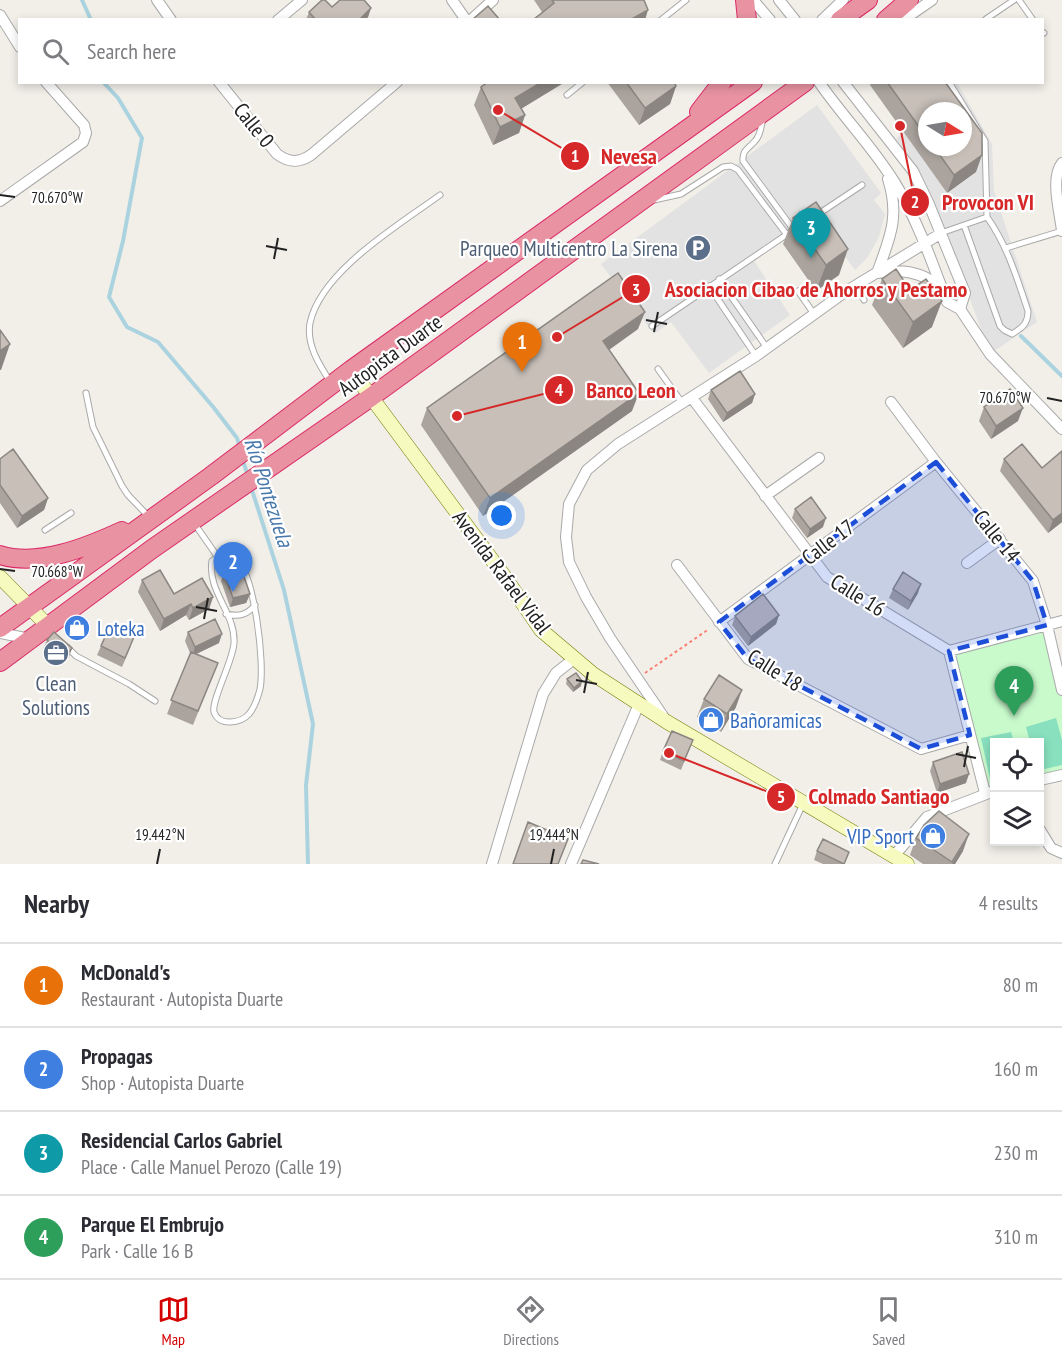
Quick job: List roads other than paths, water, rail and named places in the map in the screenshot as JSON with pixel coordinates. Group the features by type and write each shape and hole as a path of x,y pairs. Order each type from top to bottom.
{"highway":[{"path":"745,0 747,18"},
{"path":"843,18 868,0"},
{"path":"688,127 720,84"},
{"name":"Autopista Duarte","path":"0,628 211,476 351,370 750,84"},
{"name":"Autopista Duarte","path":"0,662 30,639 51,630 192,521 370,397 802,84"},
{"path":"0,555 15,558 62,554 151,519"}],"main road":[{"name":"Avenida Rafael Vidal","path":"351,370 541,630 593,674 667,722 907,864"},
{"path":"0,576 51,630"}],"street":[{"path":"157,0 170,18"},
{"path":"280,18 302,0"},
{"path":"452,0 465,18"},
{"path":"473,18 493,0"},
{"path":"753,0 768,18"},
{"path":"779,0 793,18"},
{"path":"824,18 843,0"},
{"path":"907,14 932,0"},
{"path":"0,15 18,44"},
{"path":"0,201 83,142 86,133 84,125 48,84"},
{"name":"Calle 0","path":"221,84 277,154 294,162 311,155 395,84"},
{"path":"821,84 883,165 911,212 947,302 960,309 990,354 1062,429"},
{"path":"845,84 913,171 965,293 960,309"},
{"path":"1062,164 1056,174 1062,231"},
{"path":"877,273 890,236 894,199 883,165"},
{"path":"667,722 610,638 569,562 566,537 569,504 587,470 618,444 756,356 856,285 940,234"},
{"path":"877,273 909,271 929,279 943,290"},
{"name":"Calle 16","path":"688,401 765,496 826,577 949,651"},
{"name":"Calle 14","path":"891,402 936,462 1033,581 1047,625 1062,690"},
{"path":"765,496 819,458"},
{"name":"Calle 17","path":"719,622 936,462"},
{"path":"967,563 1000,540"},
{"name":"Calle 18","path":"677,566 748,659 921,749 970,735"},
{"path":"894,856 927,817 990,792 970,735 949,651 1062,621"},
{"path":"0,633 30,639"},
{"path":"492,864 543,693 556,673 575,658"},
{"path":"571,864 639,704"},
{"path":"1044,779 1062,775"},
{"path":"1044,837 1051,848 1062,854"}],"lane":[{"path":"664,18 686,0"},
{"path":"987,18 1014,0"},
{"path":"1019,0 1032,18"},
{"path":"567,95 581,84"},
{"path":"950,84 985,141 987,217 1006,248 1028,311 1024,327 1012,334 1000,326 964,225"},
{"path":"764,112 758,136 746,148 742,156 743,161 794,230"},
{"path":"638,203 681,194 723,167 731,166 738,170 787,235"},
{"path":"808,220 862,185"},
{"path":"332,384 318,363 310,340 310,323 320,300 350,262 440,195"},
{"path":"940,234 987,217"},
{"path":"652,326 801,225"},
{"path":"1006,248 1062,231"},
{"path":"719,279 767,348"},
{"path":"856,285 864,300"},
{"path":"709,286 756,356"},
{"path":"798,291 814,314"},
{"path":"658,369 688,401"},
{"path":"86,393 93,427 122,486 151,519"},
{"path":"45,530 71,513"},
{"path":"192,521 217,556"},
{"path":"230,554 241,565 255,605 261,649 260,687 248,715 237,721 228,722 219,719 214,713 214,703 234,653 234,639 211,577 212,561 217,556 230,554"},
{"path":"226,614 234,616 246,614 255,605"},
{"path":"62,641 76,656 129,684 155,701"},
{"path":"775,864 803,803"}],"waterway":[{"name":"Río Pontezuela","path":"82,0 90,18"},
{"name":"Río Pontezuela","path":"105,84 118,98 142,138 123,241 109,297 127,327 158,342 214,408 237,438 240,448"},
{"path":"1021,336 1062,376"},
{"name":"Río Pontezuela","path":"242,458 248,476"},
{"name":"Río Pontezuela","path":"251,487 284,590 313,724 306,785 308,864"}],"place":[{"name":"Nevesa","path":"498,110"},
{"name":"Provocon VI","path":"900,126"},
{"name":"Parqueo Multicentro La Sirena","path":"698,248"},
{"name":"Residencial Carlos Gabriel","path":"811,258"},
{"name":"Asociacion Cibao de Ahorros y Pestamo","path":"557,337"},
{"name":"McDonald's","path":"522,372"},
{"name":"Banco Leon","path":"457,416"},
{"name":"Propagas","path":"233,592"},
{"name":"Loteka","path":"77,628"},
{"name":"Clean Solutions","path":"56,653"},
{"name":"Parque El Embrujo","path":"1014,716"},
{"name":"Bañoramicas","path":"711,720"},
{"name":"Colmado Santiago","path":"669,753"},
{"name":"VIP Sport","path":"933,836"}]}
